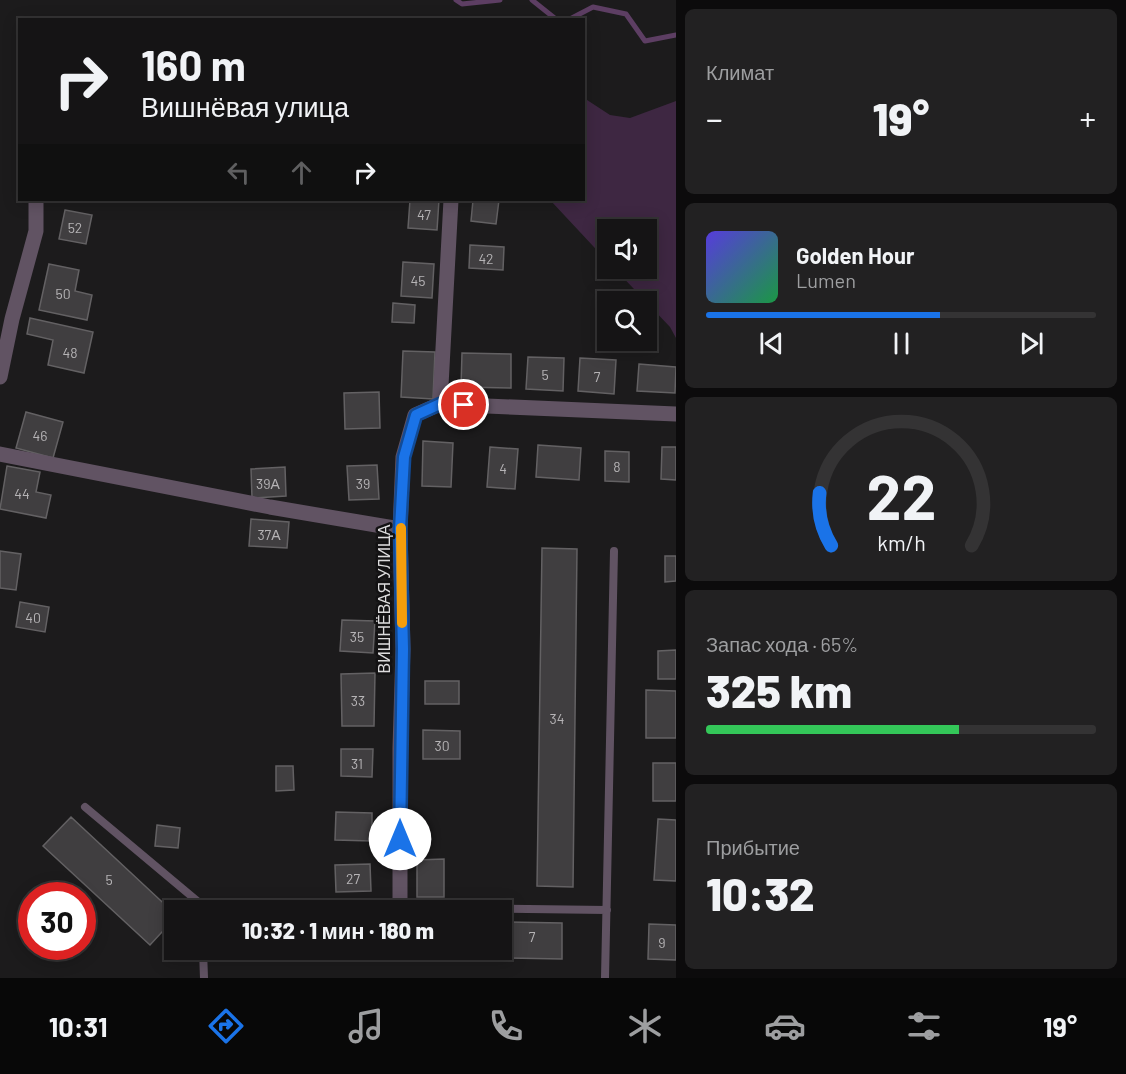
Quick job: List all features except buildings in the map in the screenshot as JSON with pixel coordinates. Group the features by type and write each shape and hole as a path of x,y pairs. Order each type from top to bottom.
{"street":[{"path":"0,377 12,319 36,231 36,201"},
{"path":"451,201 440,404 676,414"},
{"name":"ВИШНЁВАЯ УЛИЦА","path":"400,900 400,748 403,649 400,529 404,457 416,415 440,404"},
{"path":"0,454 270,507 400,529"}],"lane":[{"path":"605,978 615,551"},
{"path":"85,807 193,900"},
{"path":"512,909 607,910"},
{"path":"203,960 204,978"}],"shaded area":[{"path":"585,99 610,115 630,118 676,101 676,338 670,327 657,313 657,291 636,291 624,279 657,279 657,219 597,219 597,250 551,201 585,201"}],"waterway":[{"path":"456,0 462,4 500,0"},
{"path":"532,0 554,18"},
{"path":"572,18 593,7 626,14 645,41 676,35"}],"slow traffic":[{"path":"401,528 402,623"}],"route":[{"path":"400,839 403,649 400,529 404,457 416,415 440,404 464,405"}]}
